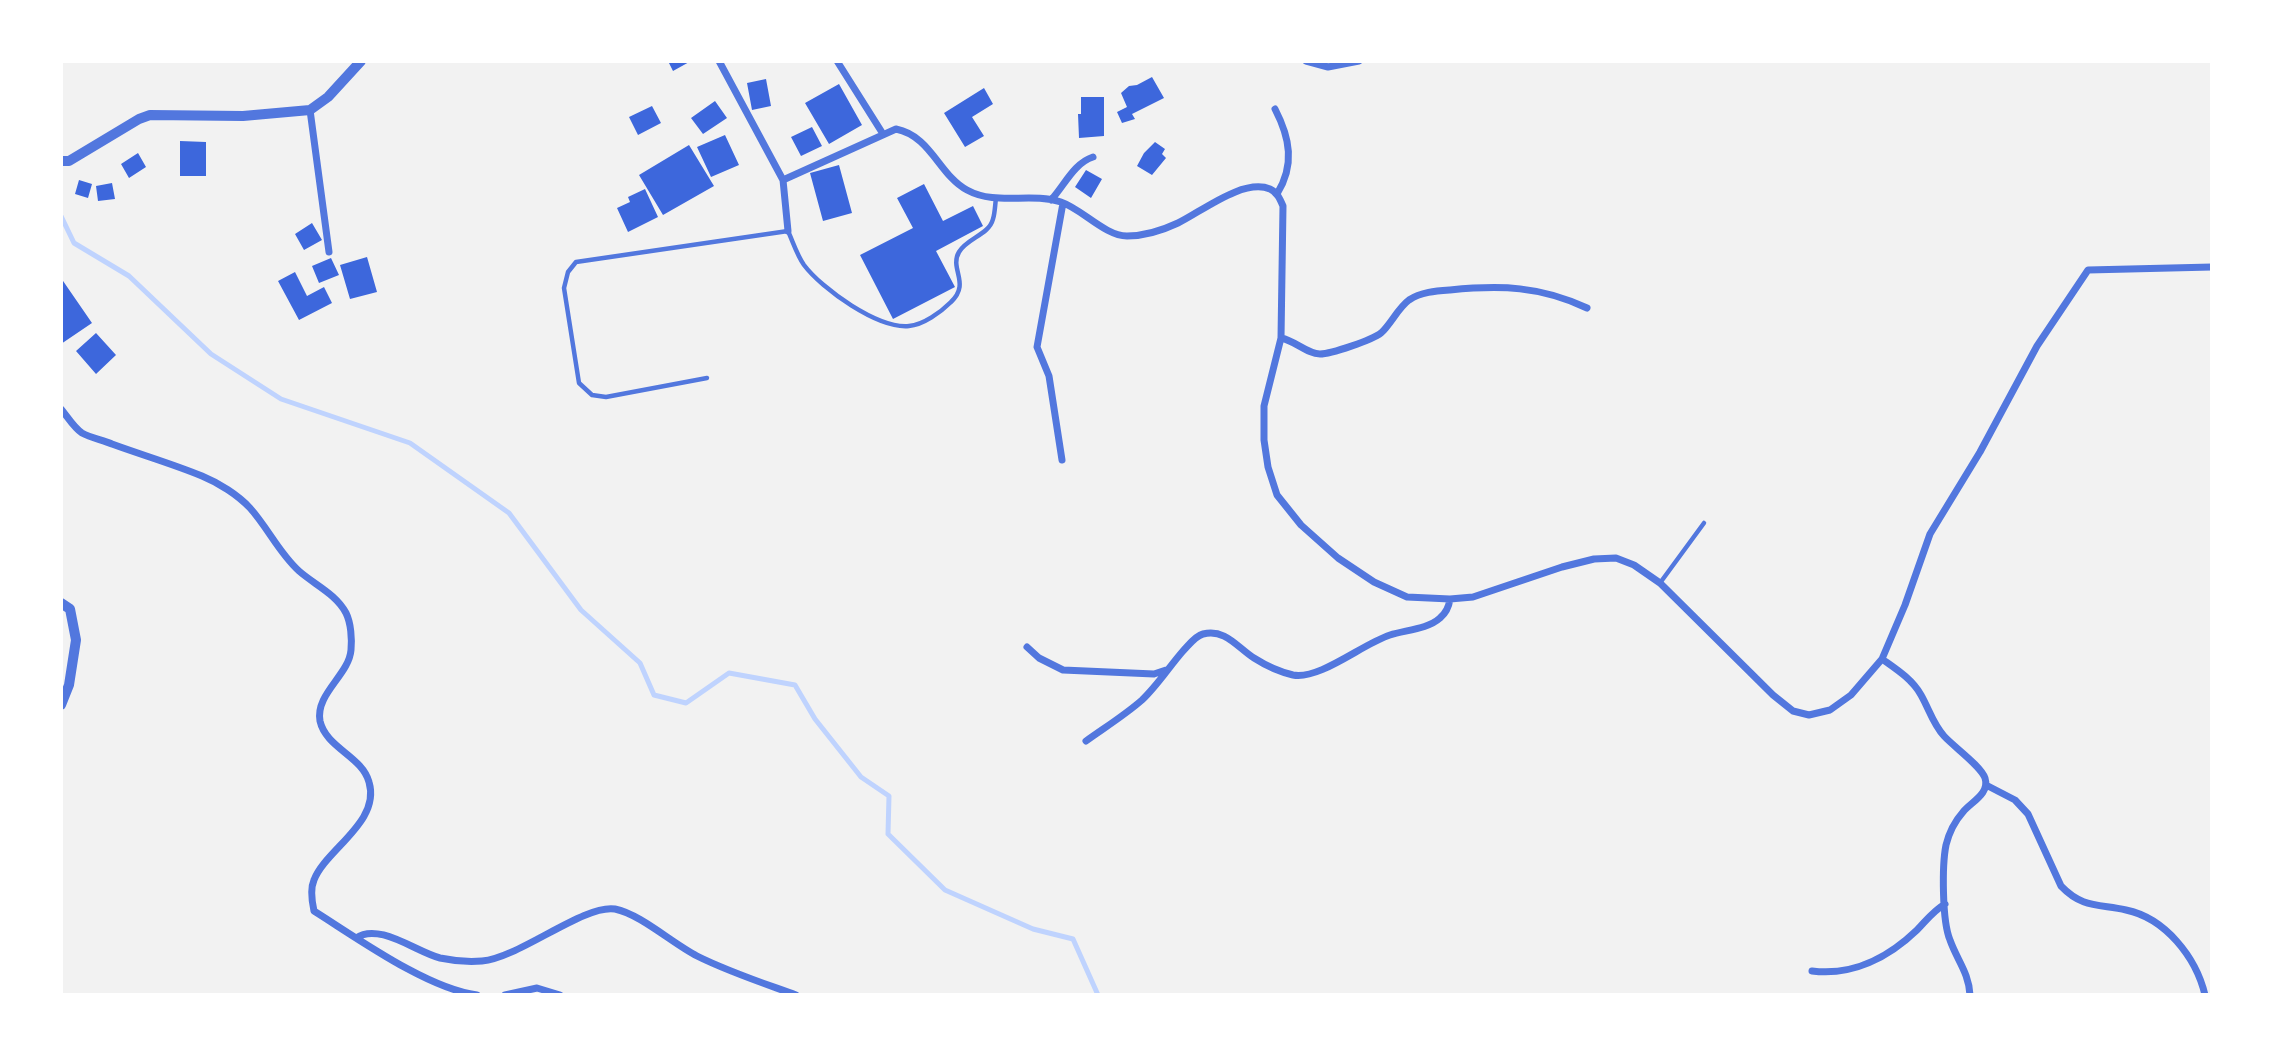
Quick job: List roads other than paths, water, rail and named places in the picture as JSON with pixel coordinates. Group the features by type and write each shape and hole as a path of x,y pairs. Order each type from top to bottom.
{"street":[{"path":"61,161 69,162 150,115 243,116 310,110 328,97 361,61"},
{"path":"719,61 783,180 788,231"},
{"path":"838,61 883,134"},
{"path":"1306,61 1328,67 1359,61"},
{"path":"1275,109 1288,139 1290,160 1285,181 1277,194"},
{"path":"310,110 329,253"},
{"path":"783,180 897,129 908,131 919,139 964,189 979,196 1007,199 1027,197 1063,203 1122,236 1142,236 1178,223 1211,203 1244,190 1258,187 1270,189 1277,194 1283,206 1281,338 1264,406 1264,439 1268,467 1277,495 1301,525 1338,558 1374,582 1407,597 1473,597 1562,567 1594,559 1616,558 1634,565 1660,583 1793,711 1809,715 1830,710 1851,695 1882,659 1905,605 1930,534 1980,452 2036,346 2088,270 2212,267"},
{"path":"1051,200 1078,166 1093,158"},
{"path":"1062,460 1049,376 1037,347 1063,203"},
{"path":"1281,338 1292,340 1310,352 1325,354 1379,335 1408,301 1426,292 1496,286 1531,289 1560,296 1587,308"},
{"path":"61,409 81,433 223,486 250,508 299,571 324,588 346,613 351,632 352,653 324,702 320,712 320,724 328,736 362,768 369,782 371,801 344,844 325,863 313,881 314,911 424,977 460,993 477,995"},
{"path":"1086,741 1140,701 1198,636 1213,633 1227,638 1253,658 1295,675 1316,673 1363,646 1440,618 1450,599"},
{"path":"61,603 69,609 76,640 69,685 61,705"},
{"path":"1027,647 1039,658 1063,670 1154,674 1167,669"},
{"path":"1882,659 1906,677 1920,694 1930,718 1944,736 1981,771 1986,785 1982,795 1957,820 1945,847 1945,923 1950,942 1962,962 1969,982 1970,995"},
{"path":"1986,785 2015,800 2028,814 2051,867 2067,893 2085,904 2136,913 2157,923 2189,958 2205,995"},
{"path":"1812,971 1846,971 1872,962 1916,931 1930,915 1945,904"},
{"path":"356,938 363,933 379,933 440,958 486,961 534,942 589,914 611,908 639,918 674,943 719,967 796,995"},
{"path":"505,995 537,988 560,995"}],"lane":[{"path":"707,378 606,397 592,395 579,383 564,288 568,271 576,262 788,231 803,264 819,281 848,303 878,319 911,326 951,303 960,292 957,258 971,239 990,227 996,198"},
{"path":"1660,583 1704,523"}],"waterway":[{"path":"61,216 74,243 129,276 211,354 281,399 410,443 509,513 581,610 640,663 654,695 686,703 729,673 795,685 815,719 861,777 889,796 888,834 945,890 1033,929 1073,939 1098,995"}]}
